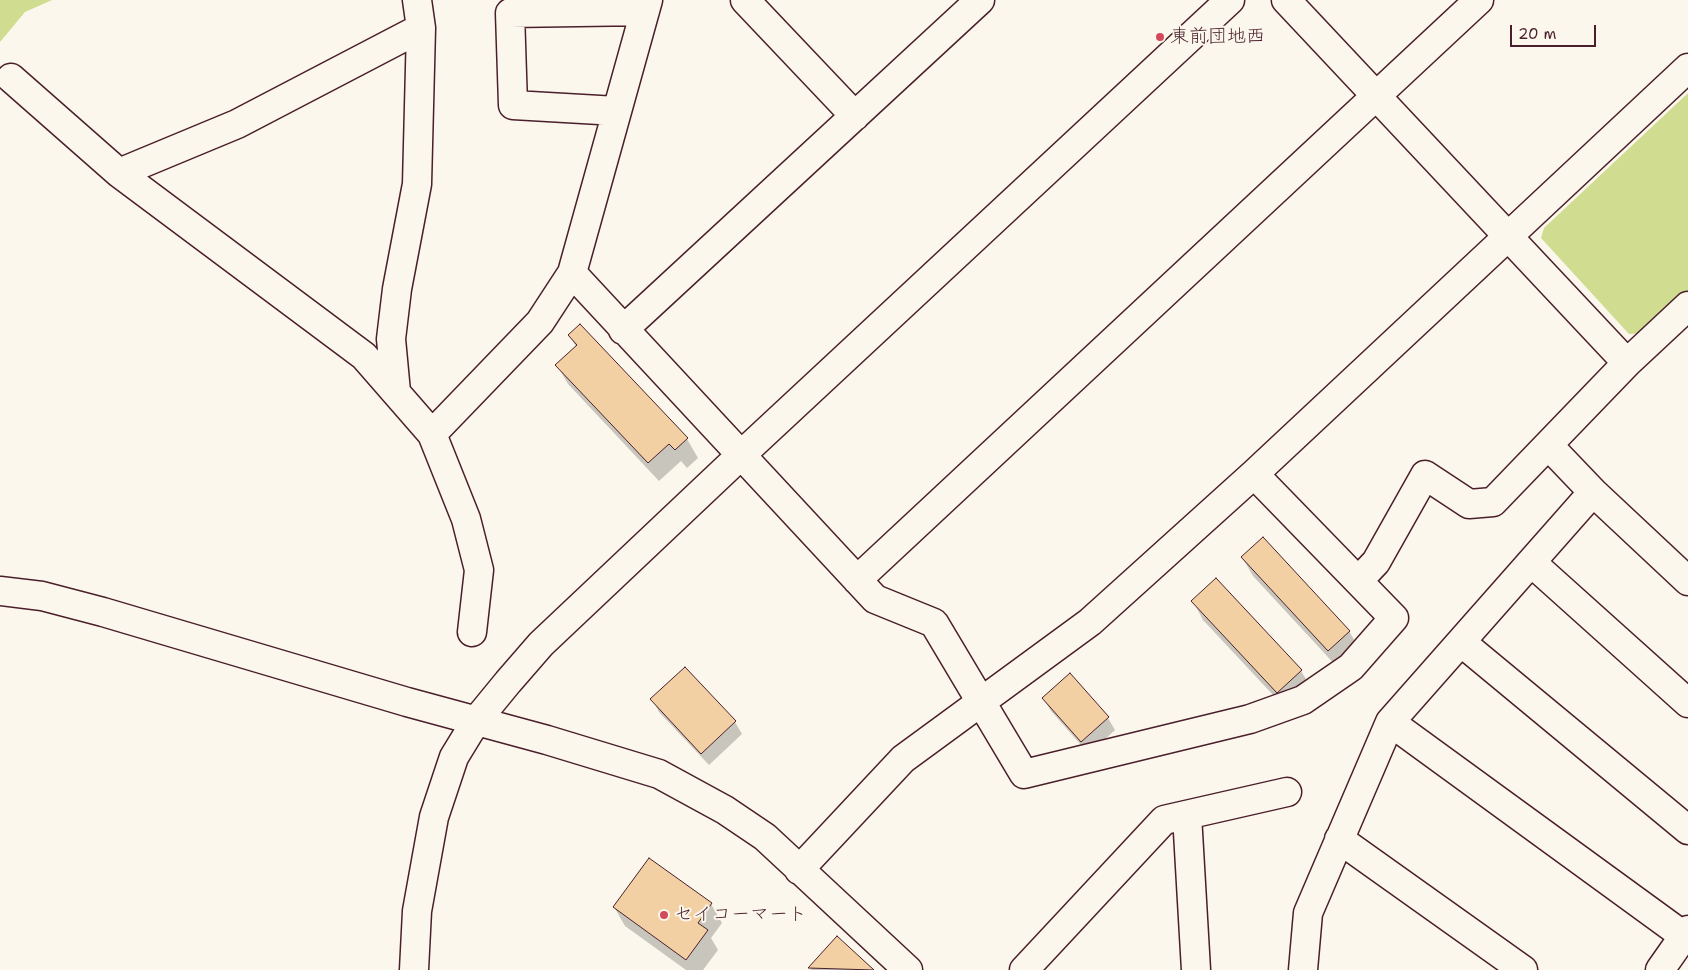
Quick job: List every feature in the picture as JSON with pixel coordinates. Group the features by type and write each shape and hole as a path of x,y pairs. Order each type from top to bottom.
{"street":[{"path":"396,392 391,339 397,289 417,184 421,28 417,0"},
{"path":"745,0 855,116"},
{"path":"623,330 980,0"},
{"path":"414,970 417,912 434,817 454,757 476,721 541,644 1230,0"},
{"path":"1286,0 1627,364"},
{"path":"857,580 1479,0"},
{"path":"432,434 540,322 572,272 647,6 510,13 513,104 617,111"},
{"path":"119,173 236,124 421,28"},
{"path":"799,870 903,759 1090,622 1254,474 1688,68"},
{"path":"11,78 119,173 364,356 432,434 466,519 479,570 472,632"},
{"path":"572,272 623,330 875,599 934,623 1024,774 1250,719 1302,700 1351,667 1394,618 1254,474"},
{"path":"1359,580 1376,562 1425,475 1469,504 1493,502 1627,364 1688,306"},
{"path":"1549,446 1593,492 1688,581"},
{"path":"1307,967 1308,913 1390,722 1593,492"},
{"path":"1532,563 1688,703"},
{"path":"0,591 42,596 103,612 659,774 725,810 765,837 908,970"},
{"path":"1461,642 1688,830"},
{"path":"1390,722 1686,935 1660,970"},
{"path":"1024,970 1164,820 1287,792"},
{"path":"1187,815 1196,970"},
{"path":"1339,839 1523,970"}],"green space":[{"path":"0,0 52,0 25,12 0,42"},
{"path":"1688,93 1688,294 1647,333 1629,334 1541,238 1544,228"}],"building":[{"path":"580,324 688,438 675,450 669,444 648,463 555,365 577,345 568,335"},
{"path":"1263,537 1350,631 1328,651 1241,557"},
{"path":"1216,578 1302,670 1277,693 1191,601"},
{"path":"685,667 736,721 701,754 650,699"},
{"path":"1070,673 1109,717 1081,742 1042,698"},
{"name":"セイコーマート","path":"649,858 712,903 698,923 708,930 686,960 613,907"},
{"path":"837,936 874,970 808,968"}],"place":[{"name":"東前団地西","path":"1160,37"},
{"name":"セイコーマート","path":"664,915"}]}
